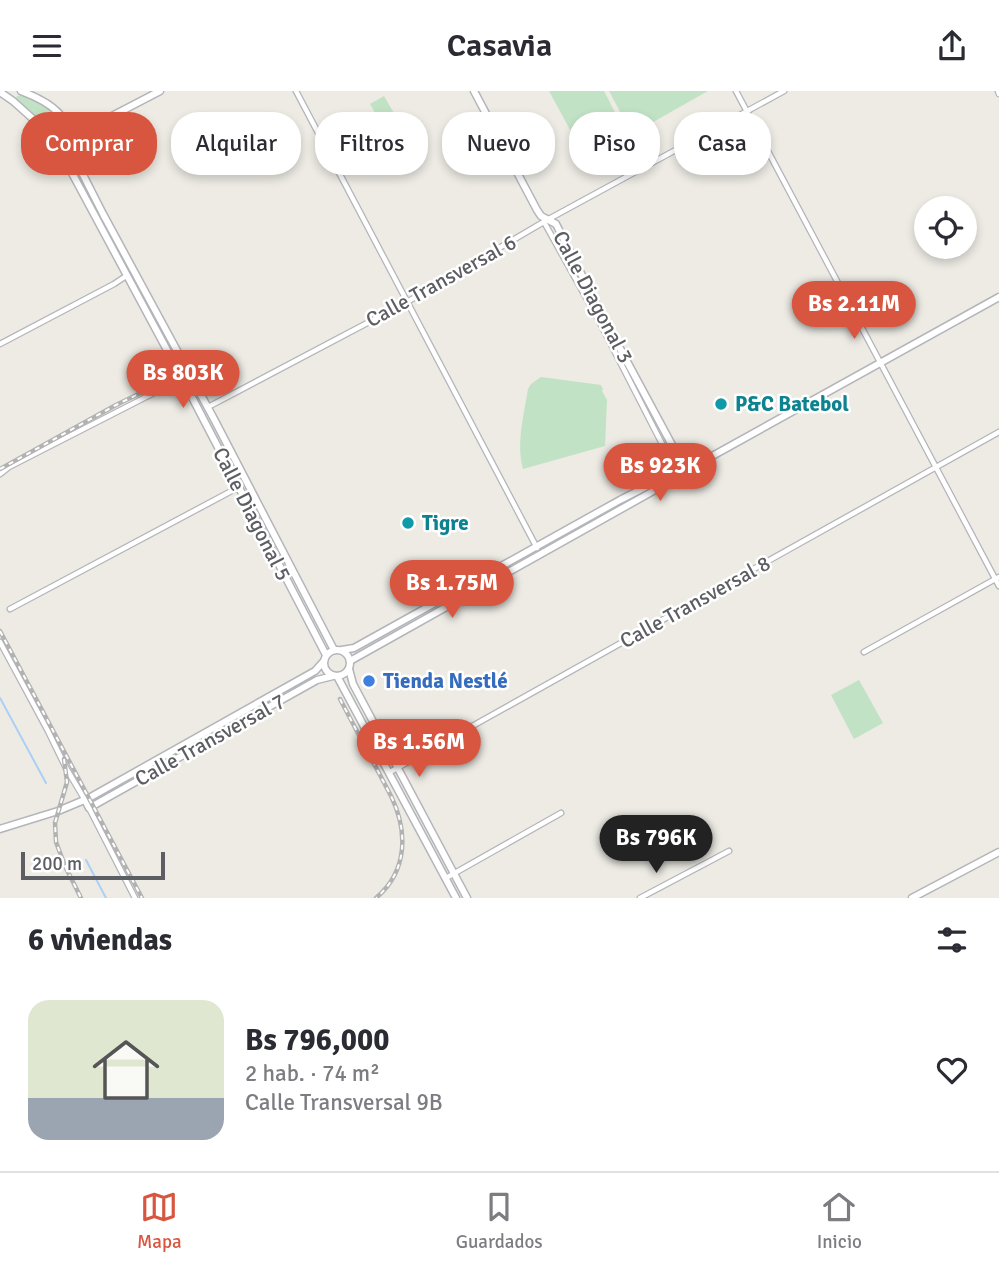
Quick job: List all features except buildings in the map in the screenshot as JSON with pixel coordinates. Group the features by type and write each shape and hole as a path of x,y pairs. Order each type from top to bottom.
{"street":[{"path":"13,101 12,96 22,91"},
{"name":"Calle Diagonal 5","path":"22,91 43,100 56,112"},
{"path":"42,91 43,100"},
{"path":"120,112 160,91"},
{"path":"296,91 541,555"},
{"name":"Calle Diagonal 3","path":"474,91 537,210 546,221 556,224 686,471"},
{"path":"736,91 999,586"},
{"name":"Calle Transversal 6","path":"207,408 407,302 546,221 783,91"},
{"name":"Calle Diagonal 5","path":"0,92 25,112"},
{"name":"Calle Diagonal 5","path":"71,175 126,276 190,375 338,650"},
{"name":"Calle Diagonal 5","path":"83,175 182,378 325,658"},
{"path":"94,218 103,214"},
{"path":"546,221 678,475"},
{"path":"0,344 114,285 126,276"},
{"path":"335,676 344,674 349,665 412,626 999,297"},
{"path":"0,474 190,375"},
{"name":"Calle Transversal 8","path":"390,772 999,432"},
{"path":"457,898 335,676 325,669 325,658 338,650 354,648 627,496 669,475 678,475"},
{"path":"10,609 239,487"},
{"path":"256,520 265,516"},
{"path":"864,652 997,578"},
{"path":"408,618 412,626"},
{"path":"0,642 135,898"},
{"path":"338,650 348,655 353,684 467,898"},
{"name":"Calle Transversal 7","path":"0,829 85,800 315,671 325,658"},
{"name":"Calle Transversal 7","path":"89,808 317,680 335,676"},
{"path":"265,699 270,707"},
{"path":"186,743 191,752"},
{"path":"122,779 127,787"},
{"path":"446,878 561,813"},
{"path":"640,898 729,852"},
{"path":"912,898 999,852"}],"green space":[{"path":"549,91 604,91 615,112 569,112 569,128"},
{"path":"609,91 708,91 660,118 660,112 620,112"},
{"path":"23,95 37,100 53,112 28,112 15,100 17,96"},
{"path":"384,96 393,112 375,112 370,104"},
{"path":"541,377 601,385 607,400 605,446 523,469 520,439 528,389"},
{"path":"859,680 883,723 854,739 831,695"}],"waterway":[{"path":"0,698 46,783"},
{"path":"86,860 106,898"}],"railway":[{"path":"0,469 169,379"},
{"path":"0,631 142,898"},
{"path":"340,699 391,796 400,823 402,850 399,863 387,887 376,898"},
{"path":"64,759 67,782 55,823 56,842 81,898"}],"place":[{"name":"P&C Batebol","path":"721,404"},
{"name":"Tigre","path":"408,523"},
{"name":"Tienda Nestlé","path":"369,681"}]}
